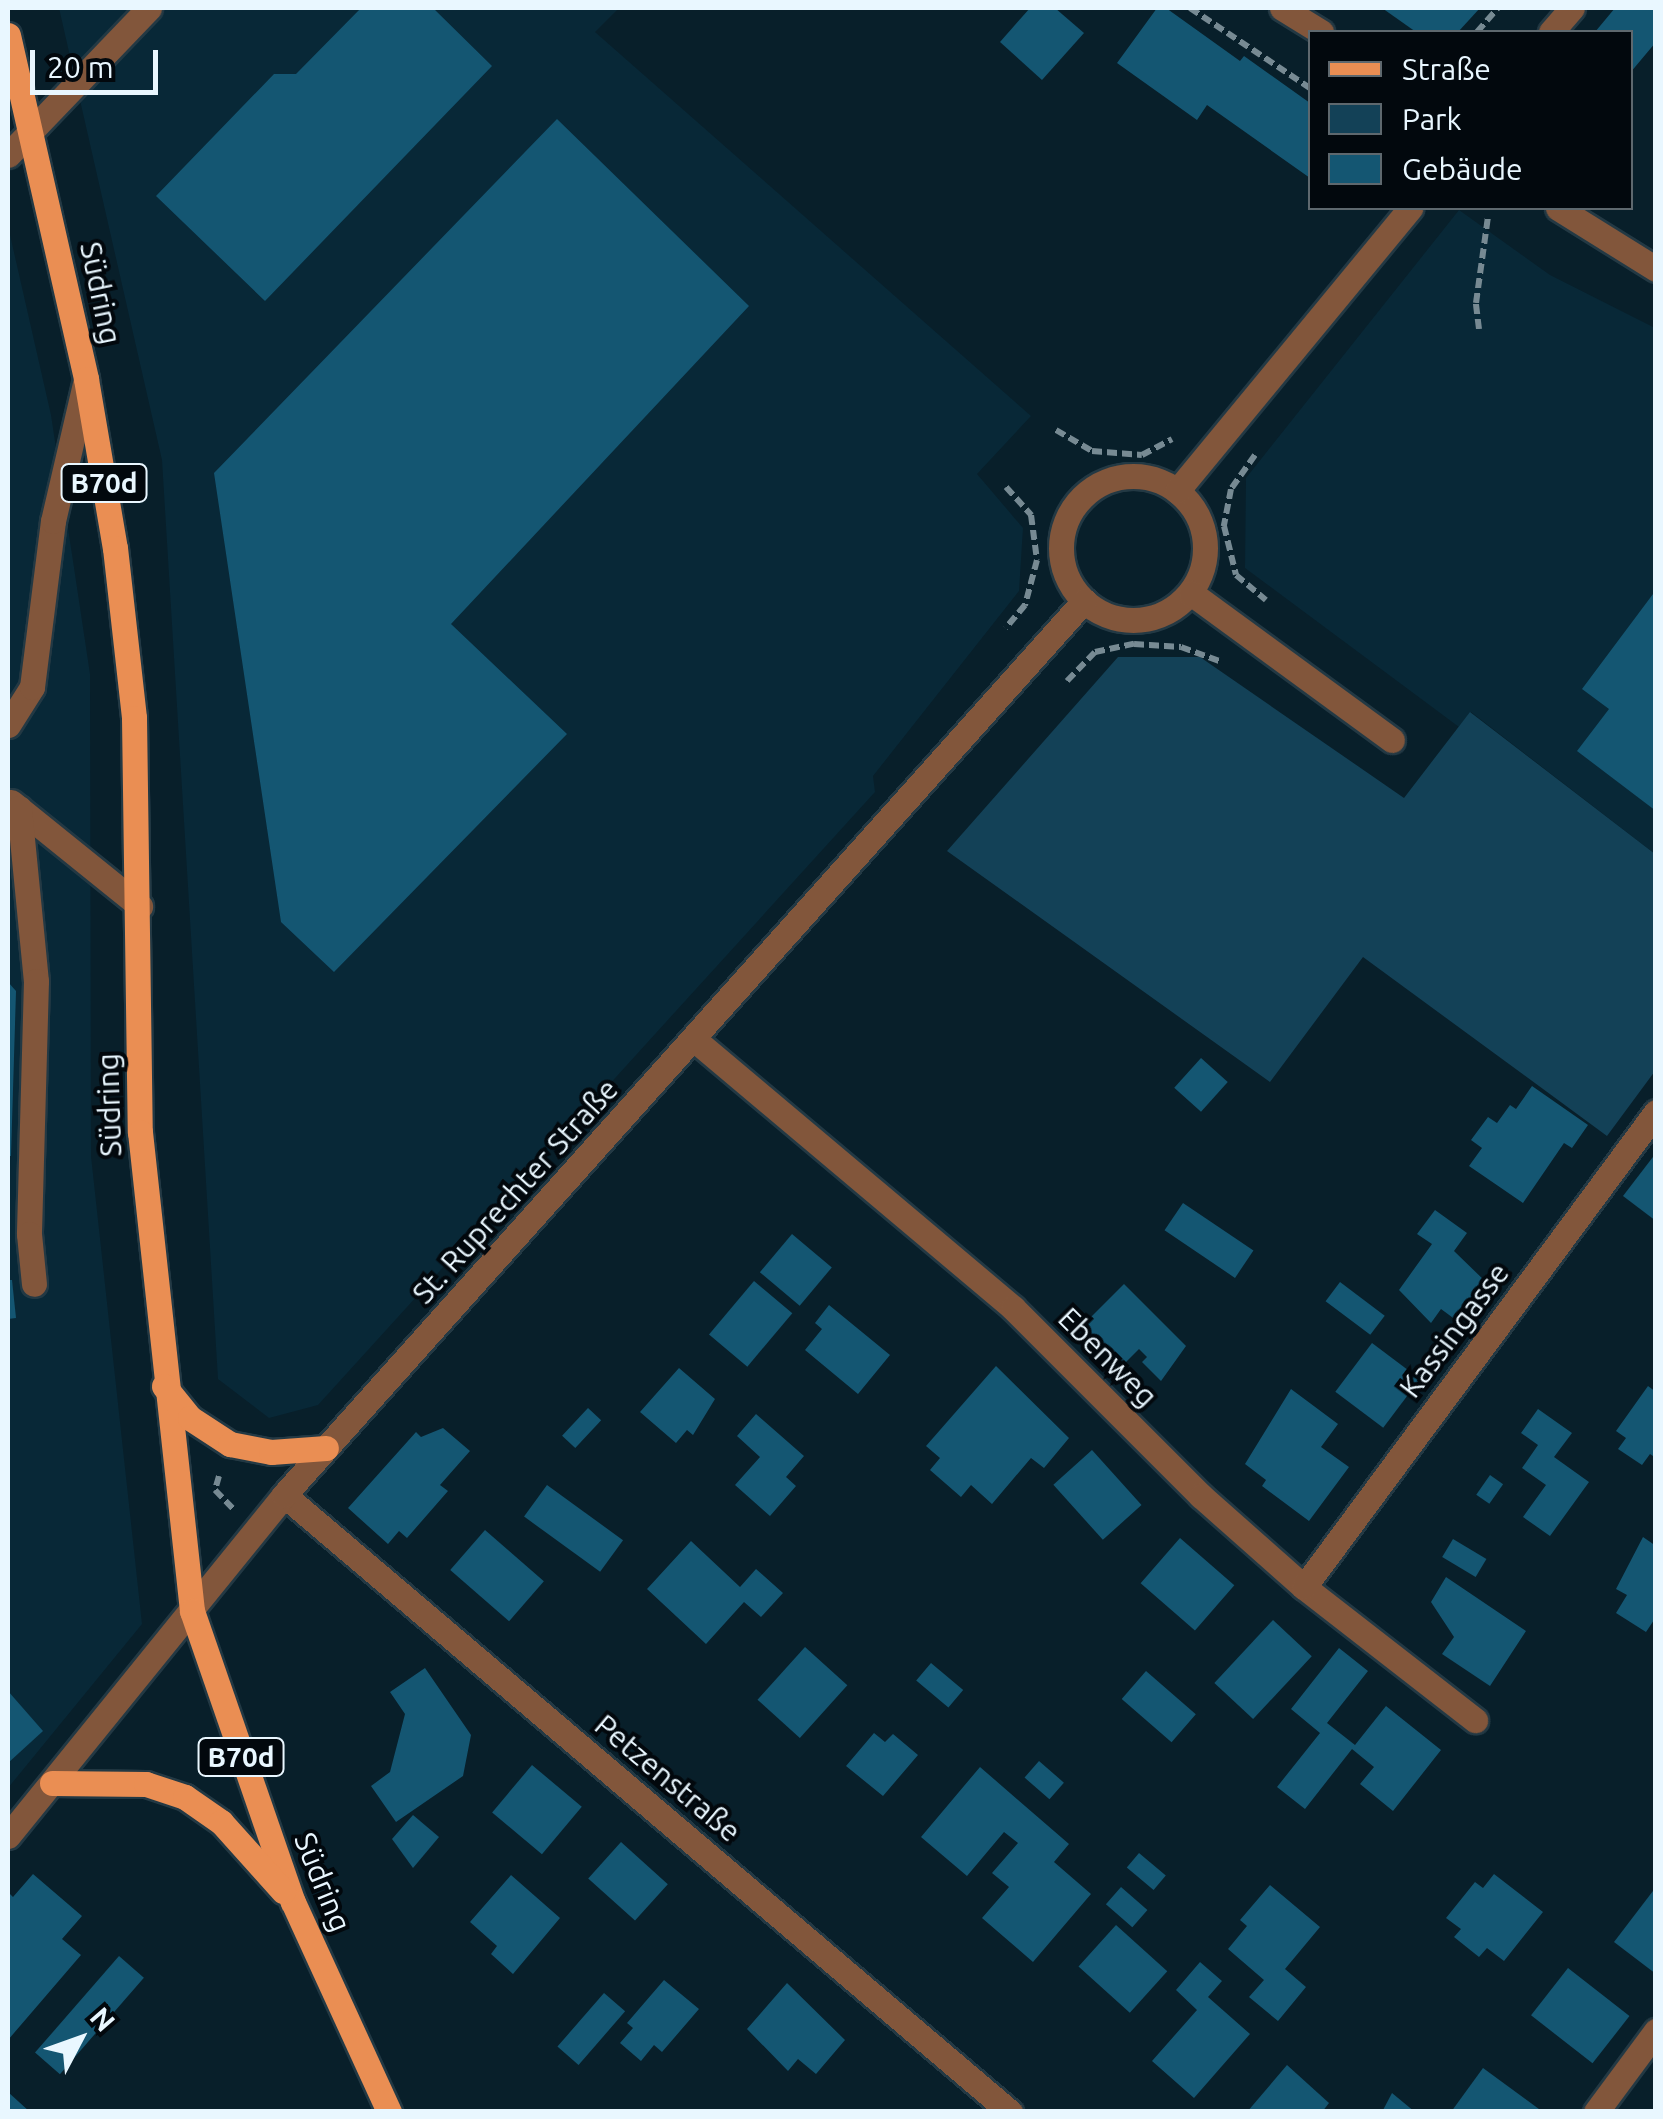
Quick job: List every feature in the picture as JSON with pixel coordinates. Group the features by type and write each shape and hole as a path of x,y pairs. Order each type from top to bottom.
{"main road":[{"name":"Südring","path":"8,35 86,380 134,718 140,906 140,1132 164,1386 192,1611 293,1902 389,2112"},
{"path":"164,1386 190,1418 230,1444 271,1452 326,1448"},
{"path":"52,1782 146,1784 184,1796 221,1822 293,1902"}],"street":[{"path":"8,156 150,8"},
{"path":"1282,8 1318,30"},
{"path":"1553,30 1572,8"},
{"path":"1177,491 1408,210"},
{"path":"1561,210 1656,269"},
{"path":"8,725 32,687 52,521 86,380"},
{"path":"1126,476 1153,478 1177,491 1196,514 1205,542 1191,593 1163,614 1136,620 1108,616 1084,602 1060,552 1077,501 1126,476"},
{"path":"1191,593 1392,740"},
{"name":"St. Ruprechter Straße","path":"8,1836 284,1494 1084,602"},
{"path":"13,804 140,906"},
{"path":"13,804 36,980 28,1234 34,1284"},
{"name":"Ebenweg","path":"694,1040 1014,1308 1201,1496 1304,1587 1474,1720"},
{"name":"Kassingasse","path":"1304,1587 1656,1112"},
{"name":"Petzenstraße","path":"284,1494 1010,2112"},
{"path":"1596,2112 1656,2031"}],"path":[{"path":"1190,8 1308,87"},
{"path":"1480,30 1498,8"},
{"path":"1479,328 1488,216"},
{"path":"1056,430 1092,452 1142,455 1178,432"},
{"path":"1263,444 1231,490 1224,526 1236,575 1266,600"},
{"path":"1006,487 1030,515 1036,560 1025,605 1006,628"},
{"path":"1067,681 1095,652 1134,644 1181,646 1222,662"}],"shaded area":[{"path":"59,8 619,8 595,32 1031,416 977,474 1023,528 1019,591 873,776 875,792 318,1405 269,1418 218,1379 162,460"},
{"path":"1459,210 1550,275 1655,328 1655,854 1471,712 1459,727 1245,568 1246,478"},
{"path":"8,226 51,415 90,674 91,1156 142,1624 8,1788"}],"green space":[{"path":"1118,657 1200,657 1404,798 1470,712 1655,854 1655,1071 1607,1136 1363,957 1270,1082 947,851"}],"building":[{"path":"361,8 433,8 492,66 265,301 156,196 274,74 296,74"},
{"path":"1030,8 1055,8 1084,33 1042,80 1000,42"},
{"path":"1157,8 1166,8 1240,61 1244,56 1308,102 1308,177 1207,105 1197,120 1117,63"},
{"path":"1382,8 1480,8 1460,30 1413,30"},
{"path":"1615,8 1656,8 1656,42 1633,69 1633,30 1597,30"},
{"path":"557,119 749,306 451,624 567,734 334,972 281,922 214,473"},
{"path":"1656,590 1656,811 1577,751 1609,709 1582,689"},
{"path":"8,982 16,991 11,1156 8,1156"},
{"path":"1201,1058 1228,1082 1201,1112 1174,1088"},
{"path":"1532,1086 1588,1125 1572,1148 1564,1143 1523,1203 1469,1166 1482,1148 1471,1140 1488,1117 1497,1123 1510,1105 1516,1109"},
{"path":"1656,1153 1656,1221 1623,1196"},
{"path":"1183,1203 1253,1251 1235,1278 1165,1230"},
{"path":"1435,1210 1467,1233 1454,1251 1488,1284 1460,1323 1441,1309 1431,1323 1399,1290 1432,1244 1417,1234"},
{"path":"792,1234 832,1267 800,1306 760,1272"},
{"path":"8,1280 12,1280 16,1318 8,1319"},
{"path":"754,1281 792,1313 747,1367 709,1335"},
{"path":"1340,1282 1385,1316 1370,1335 1326,1301"},
{"path":"1124,1284 1186,1346 1161,1381 1142,1362 1147,1357 1139,1349 1119,1369 1080,1328"},
{"path":"829,1305 890,1355 858,1394 805,1350 822,1329 815,1323"},
{"path":"1372,1343 1420,1379 1383,1428 1335,1392"},
{"path":"996,1366 1069,1438 1044,1468 1031,1458 992,1504 971,1485 961,1497 930,1470 940,1458 926,1446"},
{"path":"679,1368 715,1399 693,1435 687,1430 676,1443 640,1412"},
{"path":"1648,1386 1656,1392 1656,1458 1650,1454 1642,1465 1618,1449 1626,1438 1616,1431"},
{"path":"1291,1389 1338,1424 1321,1447 1349,1467 1309,1521 1262,1486 1266,1480 1245,1464"},
{"path":"588,1408 601,1420 575,1448 562,1436"},
{"path":"1538,1409 1572,1433 1554,1457 1589,1482 1550,1536 1523,1517 1546,1485 1522,1468 1538,1445 1521,1433"},
{"path":"756,1414 804,1456 786,1477 796,1486 770,1516 735,1485 760,1457 737,1436"},
{"path":"443,1428 470,1451 440,1485 448,1491 407,1538 399,1531 388,1544 348,1508 416,1432 421,1437"},
{"path":"1092,1450 1142,1505 1103,1540 1053,1485"},
{"path":"1490,1475 1503,1484 1489,1504 1476,1495"},
{"path":"547,1485 623,1540 600,1572 524,1517"},
{"path":"485,1530 544,1581 509,1621 450,1570"},
{"path":"1643,1537 1656,1546 1656,1617 1646,1632 1616,1613 1627,1595 1616,1589"},
{"path":"1180,1538 1234,1585 1195,1631 1141,1583"},
{"path":"1453,1539 1486,1559 1476,1577 1442,1557"},
{"path":"691,1541 740,1587 756,1569 783,1593 761,1617 744,1602 706,1644 647,1589"},
{"path":"1446,1577 1526,1631 1490,1686 1442,1654 1454,1637 1431,1602"},
{"path":"1273,1620 1312,1656 1253,1719 1214,1683"},
{"path":"805,1647 847,1685 800,1738 757,1700"},
{"path":"1339,1648 1368,1671 1327,1723 1355,1745 1386,1706 1441,1750 1393,1811 1360,1784 1374,1767 1352,1749 1305,1809 1277,1787 1320,1733 1291,1709"},
{"path":"931,1663 963,1690 948,1708 916,1681"},
{"path":"425,1668 471,1735 463,1776 396,1822 371,1786 390,1772 405,1714 390,1692"},
{"path":"1146,1671 1196,1714 1172,1742 1122,1699"},
{"path":"8,1691 43,1731 8,1763"},
{"path":"874,1733 885,1742 893,1734 918,1755 883,1796 846,1766"},
{"path":"1039,1761 1064,1783 1049,1799 1025,1778"},
{"path":"532,1765 582,1807 542,1854 492,1812"},
{"path":"980,1767 1069,1844 1054,1862 1091,1894 1033,1962 982,1918 1009,1887 992,1873 1018,1843 1004,1832 967,1876 921,1837"},
{"path":"413,1815 439,1837 413,1868 392,1839"},
{"path":"621,1842 668,1884 635,1921 588,1878"},
{"path":"1139,1853 1166,1875 1154,1890 1127,1868"},
{"path":"33,1874 82,1916 62,1939 81,1955 8,2040 8,1892 13,1897"},
{"path":"1494,1874 1543,1912 1504,1961 1487,1948 1479,1957 1454,1937 1461,1929 1446,1918 1475,1882 1483,1888"},
{"path":"511,1875 560,1918 513,1974 491,1954 497,1946 470,1922"},
{"path":"1270,1885 1320,1927 1285,1969 1306,1987 1278,2021 1249,1997 1264,1980 1228,1949 1247,1926 1240,1920"},
{"path":"1121,1887 1147,1910 1132,1927 1106,1904"},
{"path":"1656,1887 1656,1974 1614,1942"},
{"path":"1116,1925 1167,1971 1130,2013 1079,1967"},
{"path":"119,1956 144,1978 60,2074 35,2053"},
{"path":"1200,1962 1222,1981 1208,1997 1250,2034 1194,2098 1152,2061 1197,2010 1176,1990"},
{"path":"1568,1968 1629,2016 1593,2063 1531,2015"},
{"path":"664,1980 699,2009 662,2052 654,2045 641,2061 620,2043 633,2028 627,2023"},
{"path":"787,1983 845,2040 816,2074 798,2059 788,2071 747,2029"},
{"path":"604,1993 625,2011 579,2065 557,2047"},
{"path":"1287,2065 1329,2103 1322,2112 1247,2112"},
{"path":"1483,2068 1543,2112 1451,2112"},
{"path":"8,2092 30,2112 8,2112"},
{"path":"1392,2093 1415,2112 1382,2112"}]}
